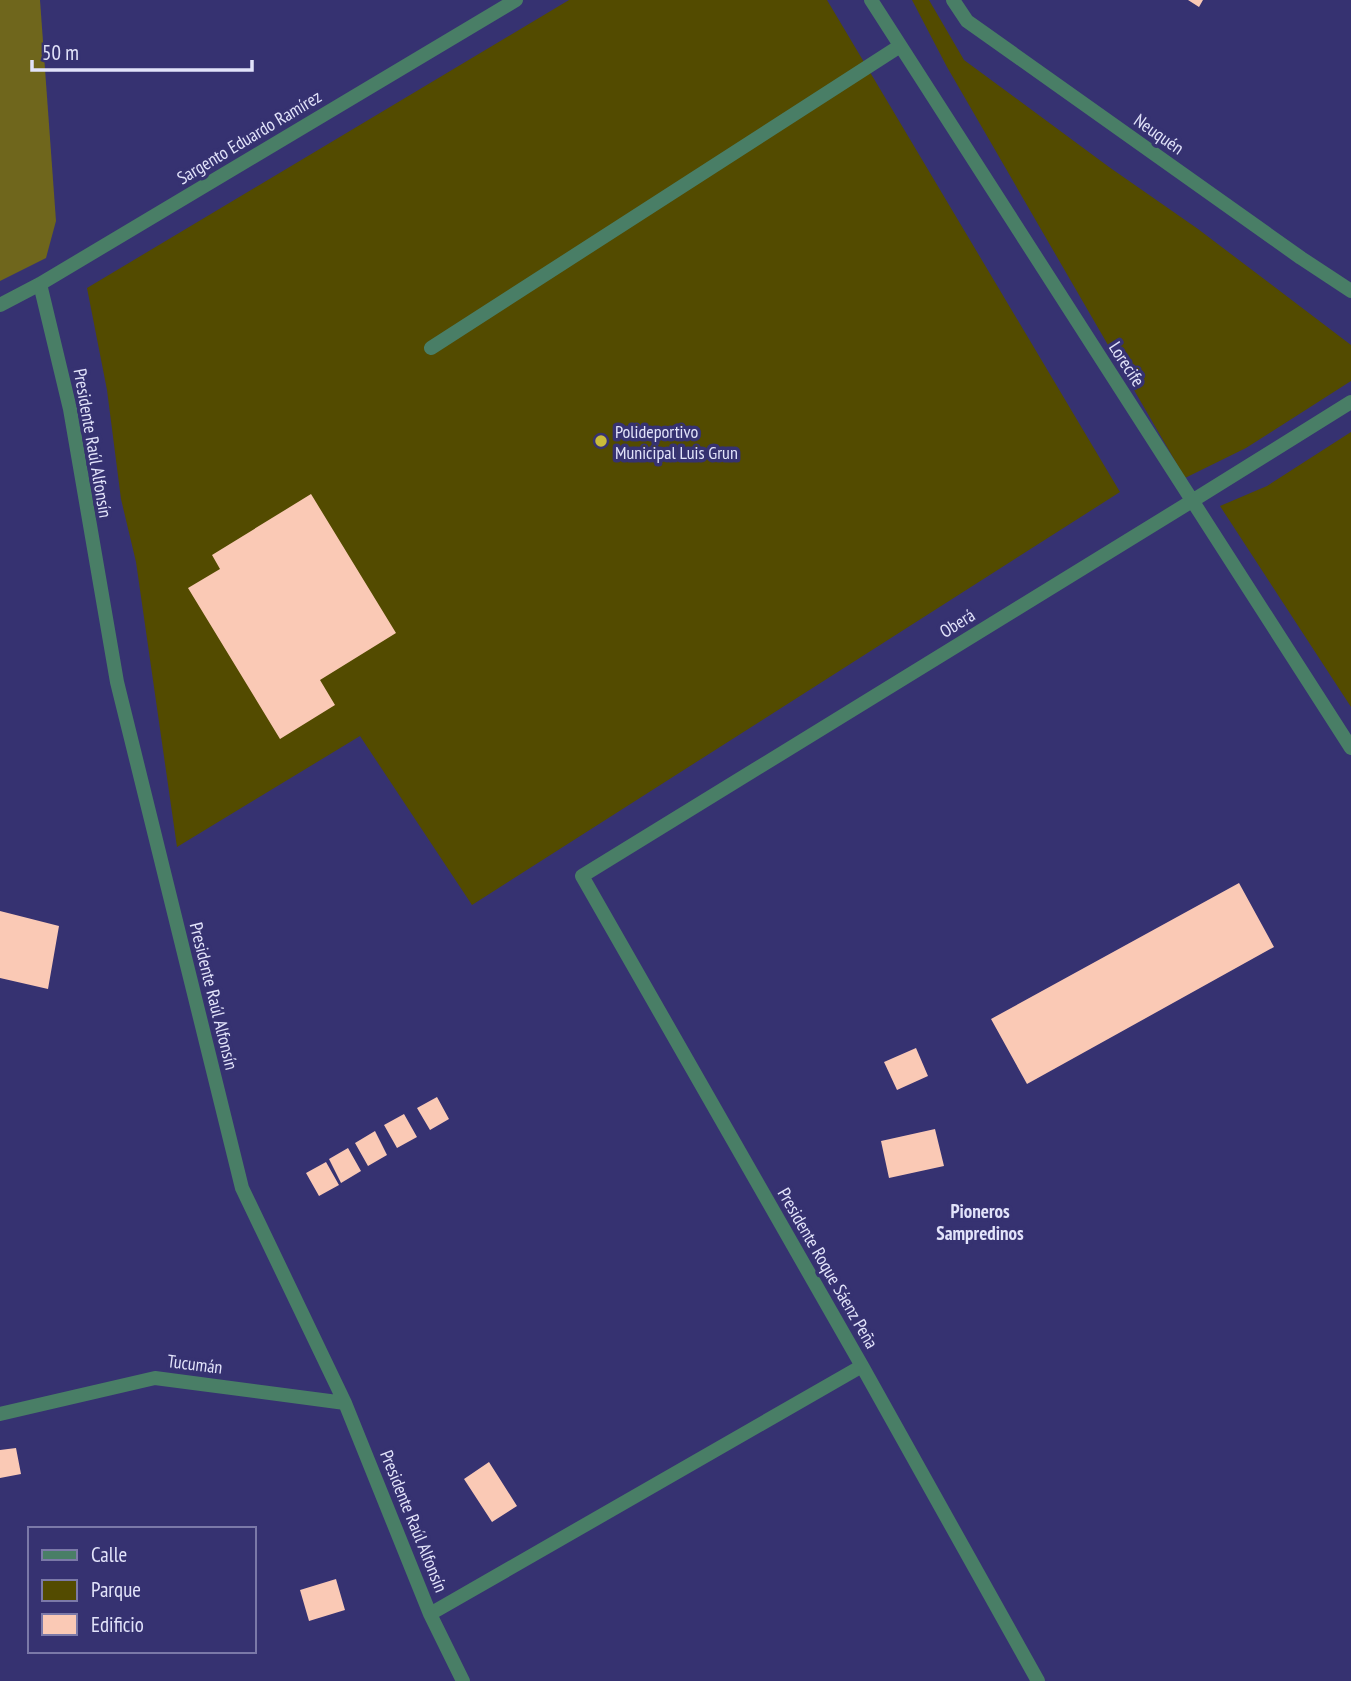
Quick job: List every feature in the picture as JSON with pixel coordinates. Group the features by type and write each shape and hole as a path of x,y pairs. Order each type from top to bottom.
{"street":[{"name":"Sargento Eduardo Ramírez","path":"0,305 40,284 516,0"},
{"name":"Lorecife","path":"872,0 1351,748"},
{"name":"Neuquén","path":"953,0 967,21 1351,291"},
{"path":"431,348 900,46"},
{"name":"Presidente Raúl Alfonsín","path":"40,284 70,409 117,682 242,1188 345,1403 430,1614 464,1681"},
{"name":"Oberá","path":"582,876 1351,402"},
{"name":"Presidente Roque Sáenz Peña","path":"582,876 862,1366 1038,1681"},
{"path":"430,1614 862,1366"},
{"name":"Tucumán","path":"0,1414 155,1378 345,1403"}],"green space":[{"name":"Polideportivo Municipal Luis Grun","path":"569,0 827,0 1120,492 472,905 360,736 177,847 136,562 121,499 107,390 87,288"},
{"path":"912,0 929,0 964,60 1198,229 1351,345 1351,381 1246,448 1185,478 947,67"},
{"path":"1351,432 1351,707 1220,506 1267,486"}],"shaded area":[{"path":"0,0 40,0 56,221 46,258 0,281"}],"building":[{"path":"1188,0 1203,0 1199,7"},
{"path":"311,494 396,633 320,680 335,705 280,739 188,588 220,569 212,555"},
{"path":"1239,883 1274,947 1027,1084 991,1019"},
{"path":"0,911 59,926 48,989 0,978"},
{"path":"916,1048 928,1076 897,1090 884,1062"},
{"path":"437,1097 449,1119 430,1130 417,1108"},
{"path":"404,1114 417,1137 397,1148 384,1125"},
{"path":"935,1129 944,1166 889,1178 881,1141"},
{"path":"375,1131 387,1155 368,1166 355,1143"},
{"path":"348,1148 361,1171 341,1183 329,1159"},
{"path":"326,1162 339,1185 319,1196 306,1173"},
{"path":"16,1448 21,1474 0,1478 0,1450"},
{"path":"489,1462 517,1506 492,1522 464,1479"},
{"path":"336,1579 345,1610 309,1621 300,1590"}],"place":[{"name":"Polideportivo Municipal Luis Grun","path":"601,441"}],"district":[{"name":"Pioneros Sampredinos","path":"980,1222"}]}
